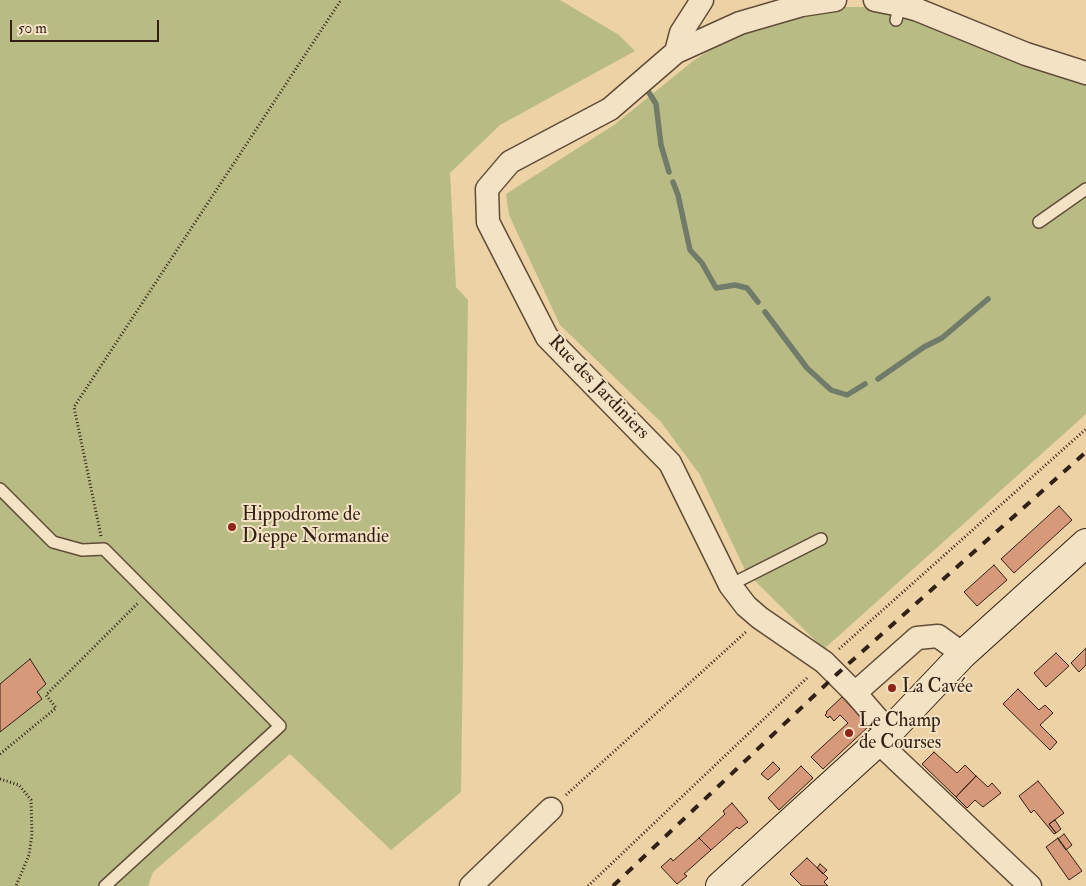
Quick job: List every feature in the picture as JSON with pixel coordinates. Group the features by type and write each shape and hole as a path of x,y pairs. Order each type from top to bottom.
{"main road":[{"path":"720,886 884,737 963,654 1086,543"}],"street":[{"path":"676,52 681,33 702,0"},
{"name":"Rue des Jardiniers","path":"834,0 802,5 740,23 676,52 610,109 510,162 487,188 488,222 547,337 670,463 730,585 746,606 760,618 824,662 855,693 884,737 1030,886"},
{"path":"875,0 898,12 918,10 1026,54 1086,73"},
{"path":"855,693 917,638 938,636 963,654"},
{"path":"471,886 551,809"}],"lane":[{"path":"1039,222 1086,189"},
{"path":"0,489 53,542 82,550 104,549 280,726 105,886"},
{"path":"730,585 821,539"}],"path":[{"path":"104,549 74,407 341,0"},
{"path":"0,754 56,708 46,695 148,593"},
{"path":"551,809 760,618"},
{"path":"0,779 19,785 31,800 32,834 29,855 16,886"}],"green space":[{"name":"Hippodrome de Dieppe Normandie","path":"0,0 560,0 619,35 635,51 500,125 450,173 456,287 468,300 461,792 391,850 290,754 153,872 148,886 0,886"},
{"path":"833,7 897,7 1086,81 1086,414 824,649 746,572 700,475 661,422 560,325 509,215 506,194 614,125 693,61 738,31"}],"building":[{"path":"1059,506 1072,520 1014,573 1001,559"},
{"path":"994,565 1007,580 977,606 964,592"},
{"path":"1086,648 1086,665 1079,672 1071,663"},
{"path":"1056,653 1069,666 1046,687 1034,673"},
{"path":"30,659 46,684 37,692 42,699 0,732 0,684"},
{"path":"1018,689 1039,710 1045,705 1053,713 1040,725 1057,742 1050,750 1003,704"},
{"path":"842,697 869,726 823,769 811,757 848,723 840,715 834,721 830,716 828,718 825,715"},
{"path":"934,752 957,773 965,765 976,776 956,797 922,764"},
{"path":"773,762 780,769 768,780 761,774"},
{"path":"801,766 813,778 779,810 768,798"},
{"path":"976,776 988,787 992,783 1001,793 983,807 975,800 967,808 956,797"},
{"path":"1038,781 1064,813 1049,824 1056,833 1054,834 1034,810 1031,813 1019,796"},
{"path":"732,803 748,822 739,829 737,827 711,850 699,838 725,814 723,811"},
{"path":"1055,820 1061,829 1056,833 1049,824"},
{"path":"1064,834 1072,845 1066,850 1058,839"},
{"path":"699,838 711,850 684,874 687,876 677,884 661,867 671,858 673,861"},
{"path":"1058,838 1082,871 1069,880 1046,847"},
{"path":"807,858 828,878 824,882 828,886 802,886 790,874"},
{"path":"820,864 827,870 823,874 817,868"}],"waterway":[{"path":"648,91 656,104 661,145 669,172"},
{"path":"673,182 678,195 690,250 702,263 716,288 735,285 747,288 758,302"},
{"path":"878,379 924,347 942,338 988,299"},
{"path":"765,312 807,368 831,390 847,395 865,384"}],"railway":[{"path":"613,886 837,674 1086,452"}],"place":[{"name":"Hippodrome de Dieppe Normandie","path":"232,527"},
{"name":"La Cavée","path":"892,688"},
{"name":"Le Champ de Courses","path":"849,733"}]}
